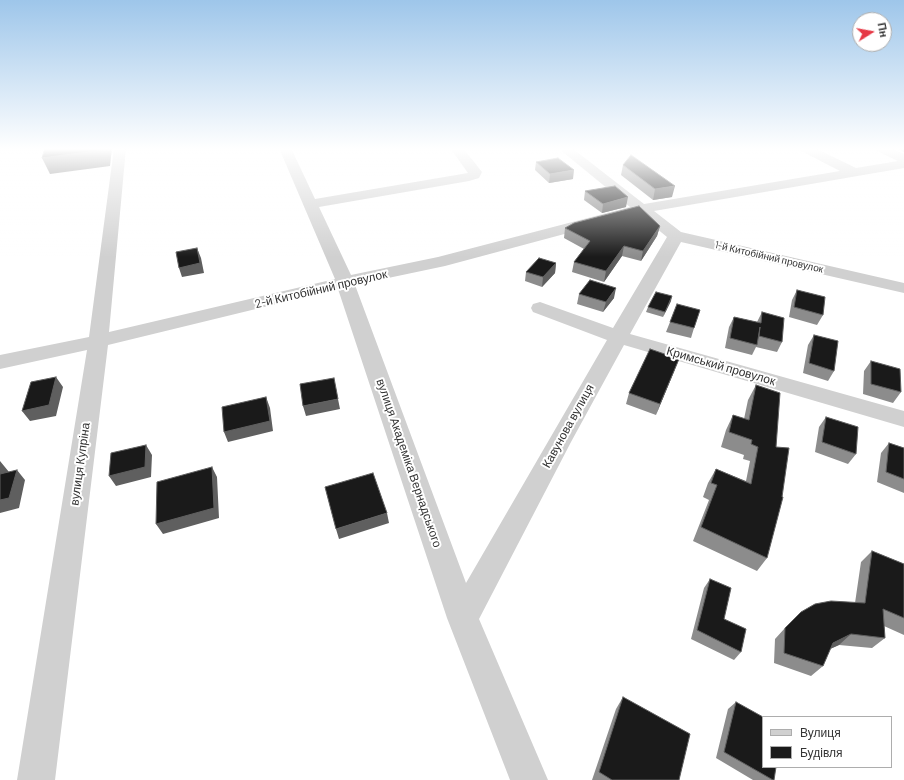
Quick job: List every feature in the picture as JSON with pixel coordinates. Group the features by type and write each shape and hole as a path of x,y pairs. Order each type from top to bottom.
{"street":[{"name":"вулиця Купріна","path":"36,780 98,341 116,184"},
{"name":"вулиця Академіка Вернадського","path":"301,184 345,282 463,618 529,780"},
{"path":"310,204 425,184"},
{"path":"609,184 641,210"},
{"name":"2-й Китобійний провулок","path":"0,362 98,341 345,282 439,262 641,210 784,184"},
{"name":"1-й Китобійний провулок","path":"641,210 676,236 904,288"},
{"name":"Кавунова вулиця","path":"463,618 618,337 676,236"},
{"name":"Кримський провулок","path":"540,308 618,337 904,419"}],"building":[{"path":"649,184 673,184 675,186 655,189"},
{"path":"615,186 628,197 603,204 585,191"},
{"path":"639,206 660,226 643,251 624,246 606,271 574,262 590,241 565,228 574,223"},
{"path":"197,248 200,263 179,268 176,252"},
{"path":"539,258 556,263 543,277 526,272"},
{"path":"590,280 616,288 606,302 579,294"},
{"path":"797,290 825,297 823,315 794,307"},
{"path":"656,292 672,296 665,312 648,307"},
{"path":"677,304 700,310 694,328 670,322"},
{"path":"762,312 784,318 782,342 759,336 760,327 757,345 730,338 734,317 761,323"},
{"path":"814,335 838,341 834,371 809,363"},
{"path":"650,349 679,359 660,404 629,393"},
{"path":"871,361 900,369 901,392 871,384"},
{"path":"56,377 49,405 22,411 31,382"},
{"path":"334,378 338,399 303,406 300,384"},
{"path":"756,385 780,393 776,447 789,448 783,497 767,558 701,527 717,485 711,483 716,469 751,484 758,447 751,444 752,440 729,432 733,415 749,420"},
{"path":"266,397 270,421 224,432 222,407"},
{"path":"826,417 858,427 856,454 822,442"},
{"path":"889,443 904,448 904,479 886,472"},
{"path":"146,445 145,467 109,476 111,453"},
{"path":"212,467 214,508 156,524 157,482"},
{"path":"17,470 9,498 0,500 0,474"},
{"path":"373,473 387,513 336,529 325,487"},
{"path":"872,551 904,564 904,618 883,609 885,638 851,634 833,643 823,666 784,653 785,628 801,612 815,604 831,601 865,603"},
{"path":"710,579 731,588 724,619 746,629 741,652 697,630"},
{"path":"623,697 690,734 679,780 612,780 599,772"},
{"path":"736,702 762,716 762,768 776,768 774,780 773,780 724,752"}]}
